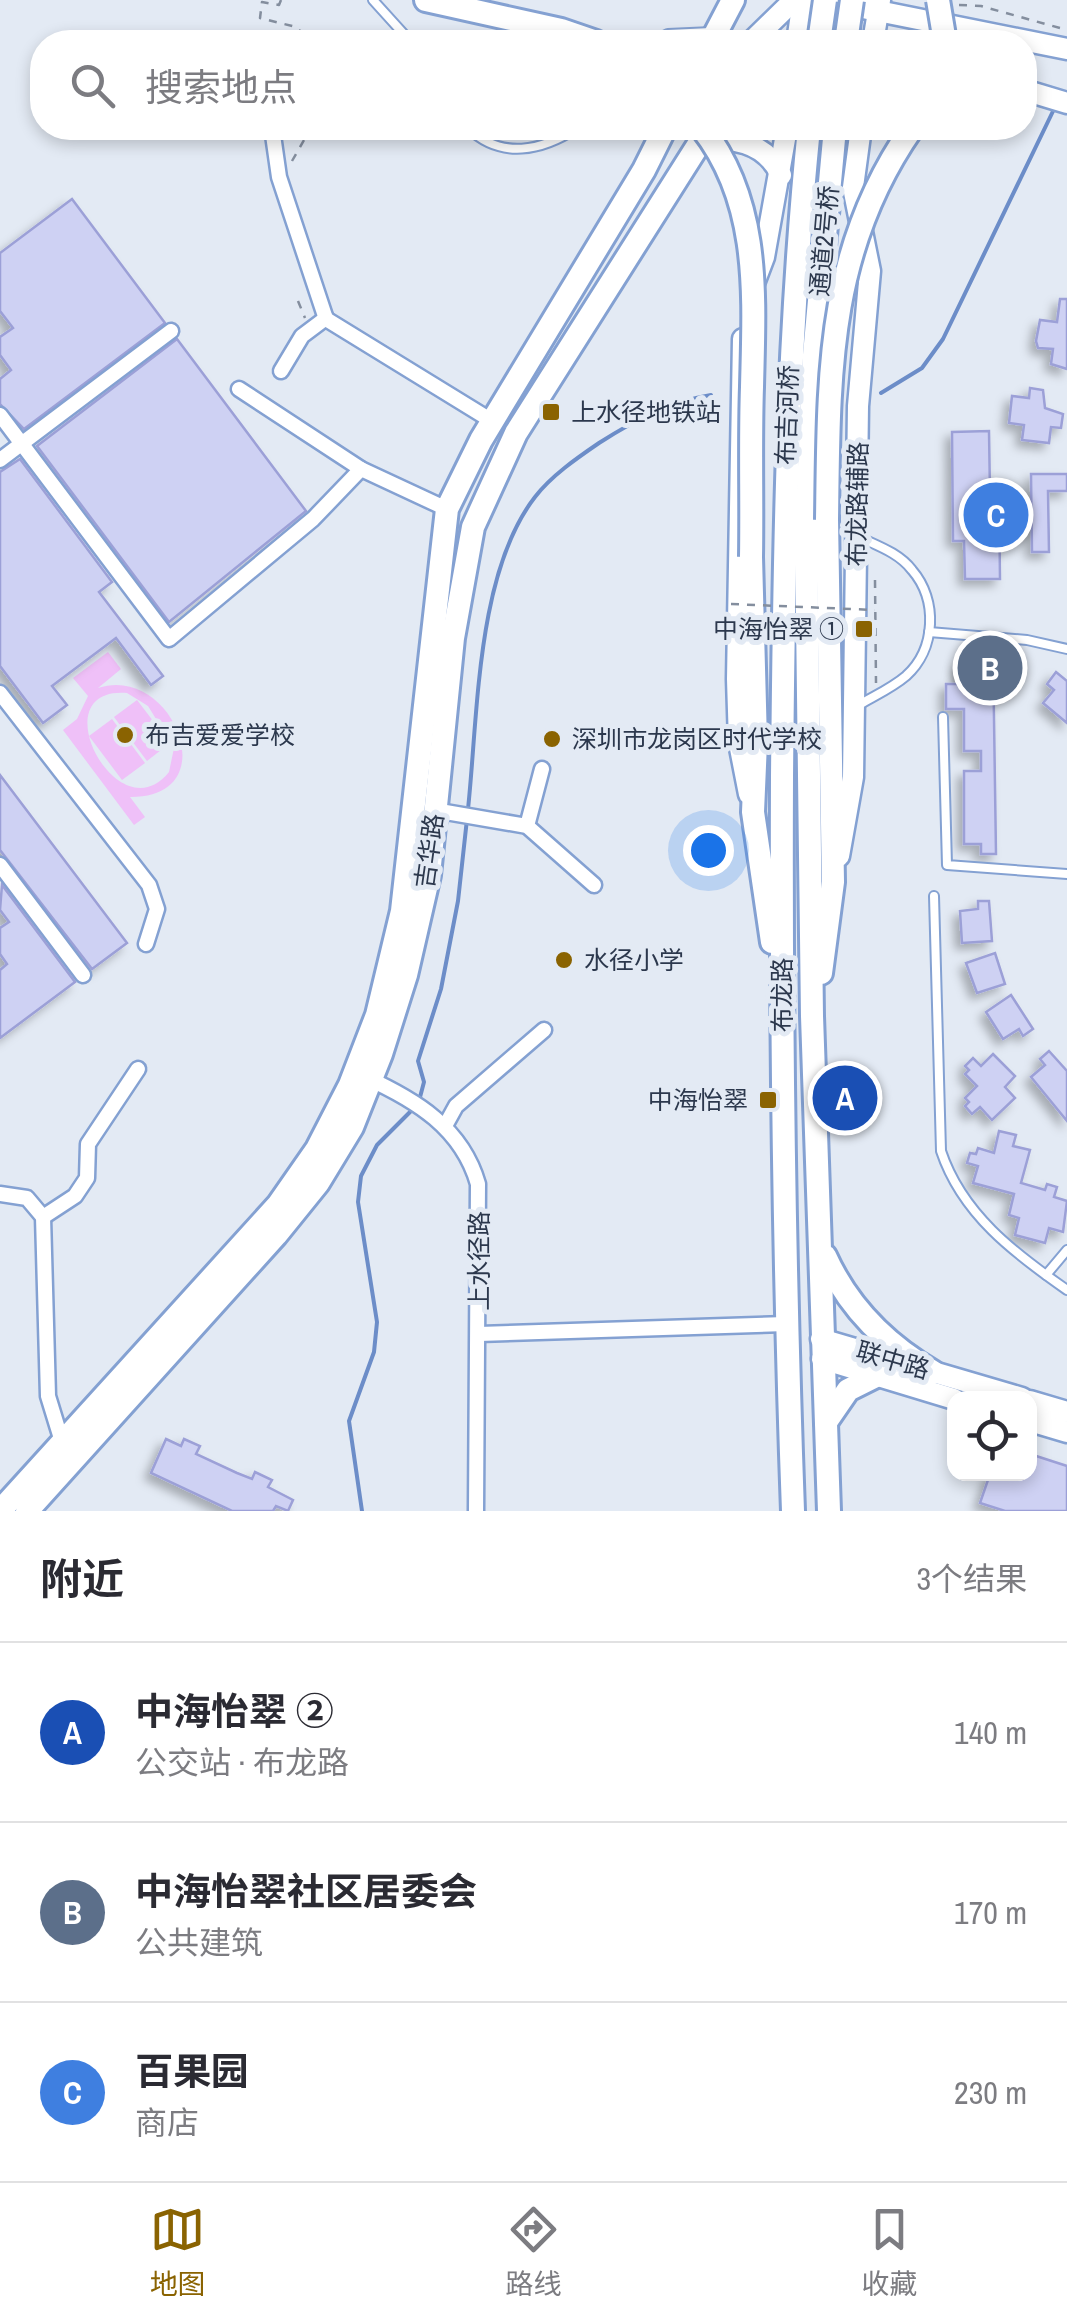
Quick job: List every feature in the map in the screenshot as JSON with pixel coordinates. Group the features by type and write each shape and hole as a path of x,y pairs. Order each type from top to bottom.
{"main road":[{"path":"426,0 561,30"},
{"path":"718,30 733,0"},
{"path":"764,30 794,0"},
{"path":"799,30 803,0"},
{"path":"820,30 824,0 880,4 1017,30"},
{"path":"848,30 852,0"},
{"path":"920,0 946,18"},
{"path":"875,30 880,4"},
{"path":"1037,33 1064,38"},
{"path":"1037,93 1067,103"},
{"name":"吉华路","path":"373,1080 377,1015 402,911 447,510 492,421 659,140"},
{"path":"644,170 666,140"},
{"name":"吉华路","path":"28,1511 65,1454 278,1205 373,1080 406,975 429,875 462,577 482,502 516,433 697,140"},
{"path":"711,140 728,172 749,234 754,299 751,557 756,742 752,812"},
{"path":"688,154 710,142 735,140 764,153 781,174"},
{"path":"782,991 738,709 744,313 764,256 785,140"},
{"name":"通道2号桥","path":"790,352 808,140"},
{"name":"通道2号桥","path":"814,354 834,140"},
{"name":"布龙路辅路","path":"832,882 850,800 855,707 858,406 870,271 854,187 860,140"},
{"path":"812,1016 830,929 832,882 827,520 838,297 866,208 905,140"},
{"name":"布吉河桥","path":"790,352 796,478"},
{"name":"布吉河桥","path":"796,478 814,354"},
{"name":"布龙路","path":"793,1511 786,1324 782,991 796,478"},
{"name":"布龙路","path":"796,478 829,1511"},
{"path":"822,1251 867,1322 898,1350 933,1372"},
{"name":"联中路","path":"822,1349 933,1372 998,1391"},
{"name":"联中路","path":"822,1349 876,1376 947,1397"},
{"path":"825,1426 840,1397 876,1376"},
{"path":"1037,1403 1067,1412"},
{"path":"1037,1423 1067,1432"},
{"name":"吉华路","path":"0,1511 65,1454"}],"street":[{"path":"273,140 278,177 326,318 492,421"},
{"path":"281,371 310,330 326,318"},
{"path":"0,460 171,331"},
{"path":"239,389 361,470 447,510"},
{"path":"0,415 168,639 312,519 361,470"},
{"path":"0,693 149,885 157,909 146,944"},
{"path":"527,826 542,768"},
{"path":"434,810 527,826 594,885"},
{"path":"0,864 84,976"},
{"path":"441,1122 544,1030"},
{"path":"43,1217 62,1208 87,1178 88,1144 138,1069"},
{"name":"上水径路","path":"373,1080 441,1122 462,1144 478,1184 476,1511"},
{"path":"0,1194 27,1198 43,1217 48,1396 65,1454"},
{"path":"479,1334 786,1324"}],"lane":[{"path":"373,0 401,30"},
{"path":"485,140 494,146 519,150 545,146 555,140"},
{"path":"855,707 907,675 919,660 929,632 929,603 912,568 897,555 857,536"},
{"path":"929,632 1027,640 1067,650"},
{"path":"944,718 947,865 1067,874"},
{"path":"934,896 941,1151 950,1179 978,1217 1067,1290"},
{"path":"1046,1274 1067,1250"}],"path":[{"path":"281,0 280,5 262,2 260,18 300,30"},
{"path":"946,18 982,6 1064,38"},
{"path":"278,177 303,140"},
{"path":"298,301 310,330"},
{"path":"875,696 876,580"},
{"path":"731,604 876,610"}],"shaded area":[{"path":"108,652 121,669 98,688 125,686 148,695 166,712 178,734 182,756 177,777 160,792 130,797 145,817 134,825 63,730 77,719 88,696 73,678","holes":["127,693 148,706 174,748 169,772 149,787 129,786 110,773 96,754 88,732 89,711 101,697"]},
{"path":"137,700 170,743 147,761 114,717"},
{"path":"112,719 145,763 122,780 89,736"}],"building":[{"path":"72,199 165,323 24,429 0,404 0,379 11,370 0,355 0,337 13,328 0,311 0,253"},
{"path":"1060,299 1067,299 1067,369 1051,364 1053,349 1038,348 1036,341 1040,320 1057,322"},
{"path":"177,339 306,511 169,622 37,446"},
{"path":"1030,388 1043,390 1045,408 1063,414 1061,428 1051,427 1049,443 1022,440 1024,425 1009,423 1012,396 1029,398"},
{"path":"989,431 990,494 999,495 1000,579 965,579 964,541 953,541 952,432"},
{"path":"20,459 112,582 99,592 163,676 151,685 116,638 52,686 67,705 43,723 0,666 0,472"},
{"path":"1031,474 1067,474 1067,491 1048,491 1049,552 1032,552"},
{"path":"970,650 993,650 996,854 981,854 981,844 964,844 964,771 981,771 981,751 964,751 964,709 946,709 946,684 959,684 959,663 970,663"},
{"path":"1056,672 1067,681 1067,723 1043,703 1054,690 1047,684"},
{"path":"0,775 127,943 92,969 0,850"},
{"path":"2,885 75,982 0,1038 0,970 7,964 0,954 0,928 9,922 0,910"},
{"path":"978,901 989,901 992,941 962,943 960,911 978,909"},
{"path":"995,953 1005,984 977,993 966,963"},
{"path":"1011,995 1033,1029 1023,1036 1019,1029 1003,1039 986,1012"},
{"path":"1049,1051 1067,1071 1067,1121 1031,1077 1045,1065 1040,1059"},
{"path":"993,1054 1015,1076 1005,1087 1015,1098 992,1120 980,1107 972,1114 965,1106 969,1102 965,1098 977,1086 965,1074 969,1070 965,1066 973,1058 981,1066"},
{"path":"999,1131 1016,1135 1013,1146 1030,1150 1021,1183 1045,1190 1047,1184 1057,1187 1054,1197 1067,1201 1063,1232 1049,1228 1045,1243 1015,1235 1019,1218 1009,1215 1014,1194 973,1183 978,1166 967,1163 970,1153 976,1154 978,1148 994,1153"},
{"path":"166,1439 181,1446 184,1439 200,1446 196,1454 252,1479 255,1472 272,1480 268,1487 293,1500 288,1511 276,1506 273,1511 232,1511 151,1473"},
{"path":"1037,1456 1067,1466 1067,1511 1005,1511 980,1503 988,1481 1037,1481"}],"waterway":[{"path":"881,393 922,368 943,339 1056,105"},
{"path":"468,809 483,647 501,565 516,528 549,482 599,443 653,413 711,395"},
{"path":"419,1101 424,1082 418,1061 441,989 458,901 467,819"},
{"path":"362,1511 349,1421 374,1352 377,1322 358,1202 361,1176 377,1145 413,1109"}],"place":[{"name":"上水径地铁站","path":"551,412"},
{"name":"百果园","path":"996,515"},
{"name":"中海怡翠 ①","path":"864,629"},
{"name":"中海怡翠社区居委会","path":"990,668"},
{"name":"布吉爱爱学校","path":"125,735"},
{"name":"深圳市龙岗区时代学校","path":"552,739"},
{"name":"水径小学","path":"564,960"},
{"name":"中海怡翠 ②","path":"845,1098"},
{"name":"中海怡翠","path":"768,1100"}]}
